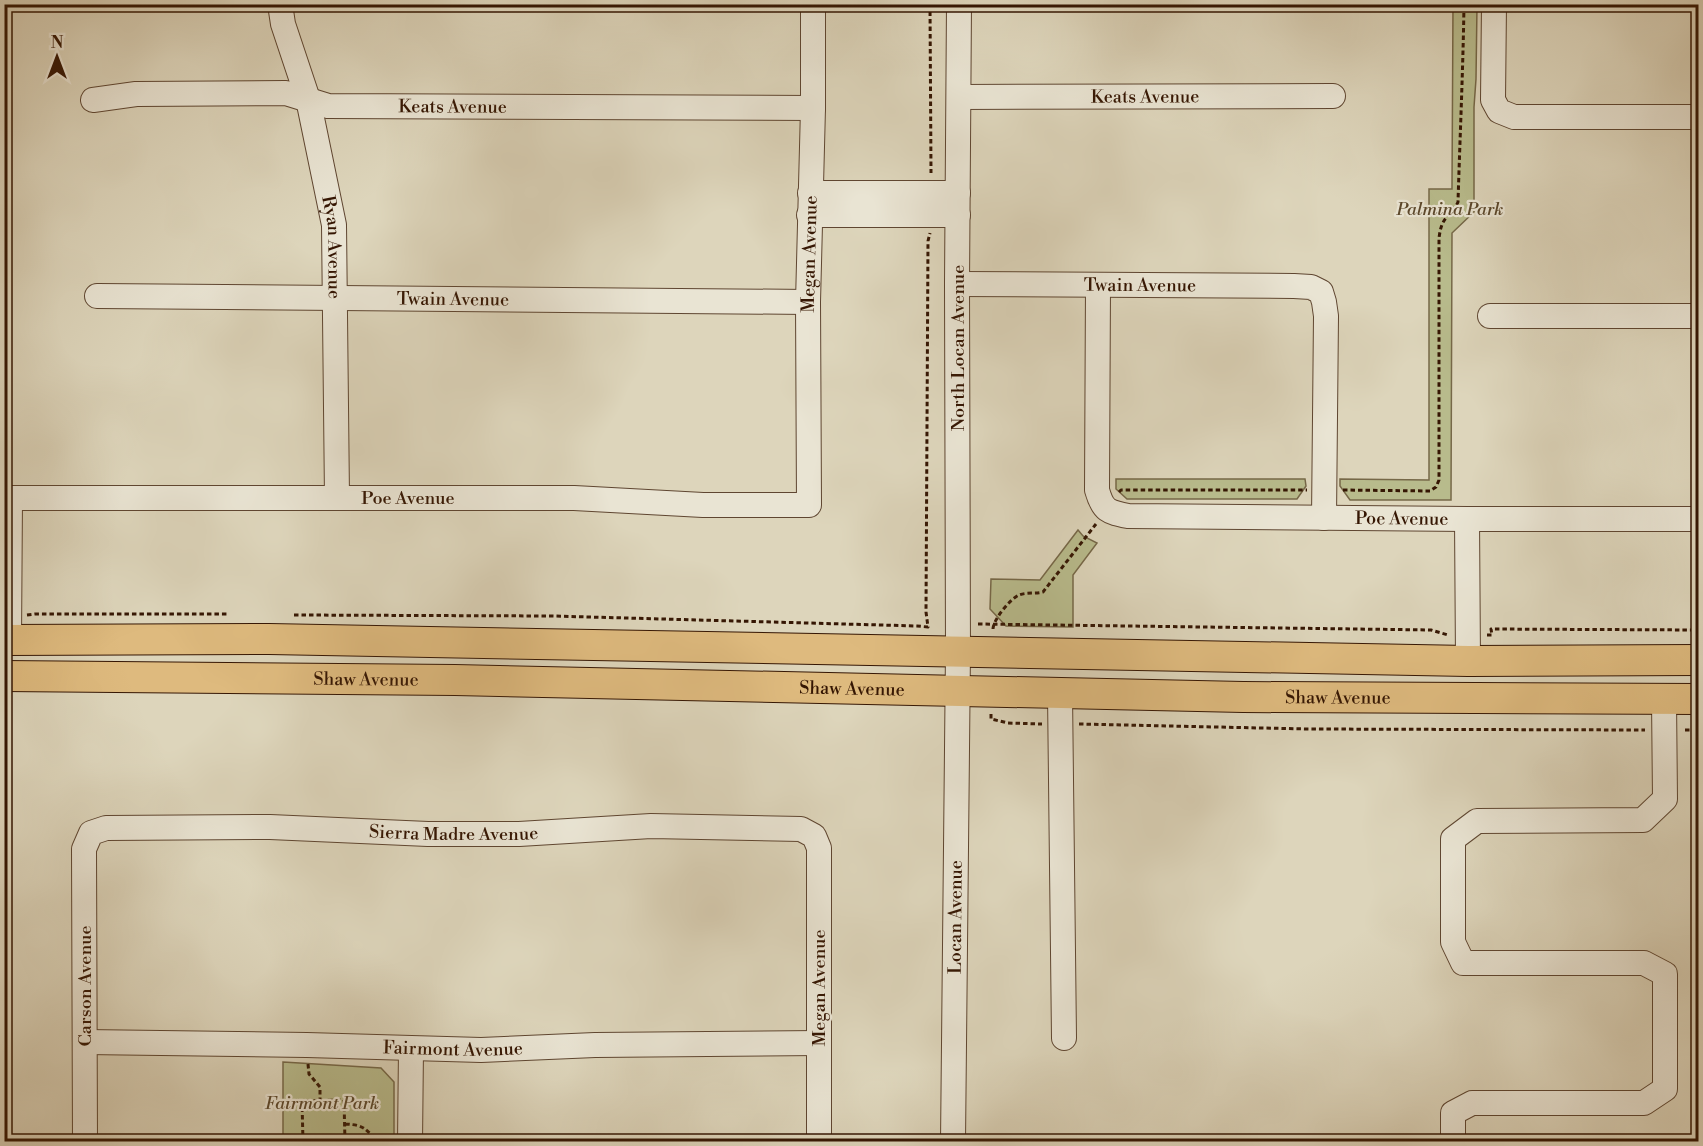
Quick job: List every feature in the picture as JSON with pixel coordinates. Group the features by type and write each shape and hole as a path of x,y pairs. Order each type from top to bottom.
{"main road":[{"path":"10,635 958,651 1468,648 1698,660"},
{"path":"1242,697 1288,685 1313,682 1449,680 1458,676 1465,669 1468,648"},
{"name":"Shaw Avenue","path":"4,676 455,680 1242,697 1698,699"}],"street":[{"name":"Ryan Avenue","path":"280,4 284,24 308,99 334,225 337,497"},
{"name":"Megan Avenue","path":"809,505 808,302 813,4"},
{"name":"North Locan Avenue","path":"957,691 959,4"},
{"path":"1494,4 1493,100 1499,111 1514,117 1698,117"},
{"name":"Keats Avenue","path":"93,100 135,94 286,93 328,106 813,108"},
{"name":"Keats Avenue","path":"959,97 1333,96"},
{"path":"810,204 958,204"},
{"name":"Twain Avenue","path":"957,284 1294,286 1311,287 1320,292 1326,316 1324,518"},
{"name":"Poe Avenue","path":"1098,285 1097,490 1101,503 1106,510 1112,513 1128,516 1698,519"},
{"name":"Twain Avenue","path":"97,296 808,302"},
{"path":"1490,316 1698,316"},
{"path":"7,498 10,635"},
{"name":"Poe Avenue","path":"7,498 574,498 703,505 809,505"},
{"path":"1467,519 1468,648"},
{"name":"Locan Avenue","path":"953,1142 957,691"},
{"path":"1060,694 1064,1038"},
{"path":"1453,1142 1453,1113 1472,1103 1644,1103 1665,1089 1665,974 1644,963 1463,963 1453,942 1453,839 1477,821 1643,820 1665,799 1664,700"},
{"name":"Sierra Madre Avenue","path":"91,833 106,828 270,827 428,834 519,834 651,826 801,829 814,836"},
{"name":"Carson Avenue","path":"85,1142 84,849 91,833"},
{"name":"Megan Avenue","path":"814,836 819,848 819,1142"},
{"name":"Fairmont Avenue","path":"85,1042 307,1044 481,1050 595,1044 819,1043"},
{"path":"410,1142 411,1048"}],"path":[{"path":"930,4 931,178"},
{"path":"294,615 553,616 928,627 926,600 928,241 931,229"},
{"path":"10,635 35,614 235,615"},
{"path":"993,623 1431,630 1446,635 1468,648 1491,635 1491,629 1698,630"},
{"path":"307,1044 309,1074 320,1088 320,1100"},
{"path":"303,1142 302,1101 320,1100 344,1100 345,1142"},
{"path":"345,1124 357,1125 369,1131 380,1142"}],"green space":[{"name":"Palmina Park","path":"1453,5 1477,5 1474,212 1452,233 1451,500 1350,500 1340,486 1340,479 1429,480 1429,189 1452,189"},
{"path":"1116,479 1305,479 1306,486 1297,499 1127,499 1116,489"},
{"path":"1078,530 1083,536 1097,543 1073,575 1073,627 1006,626 990,609 991,579 1040,580"},
{"name":"Fairmont Park","path":"283,1062 381,1068 394,1082 394,1141 283,1141"}]}
